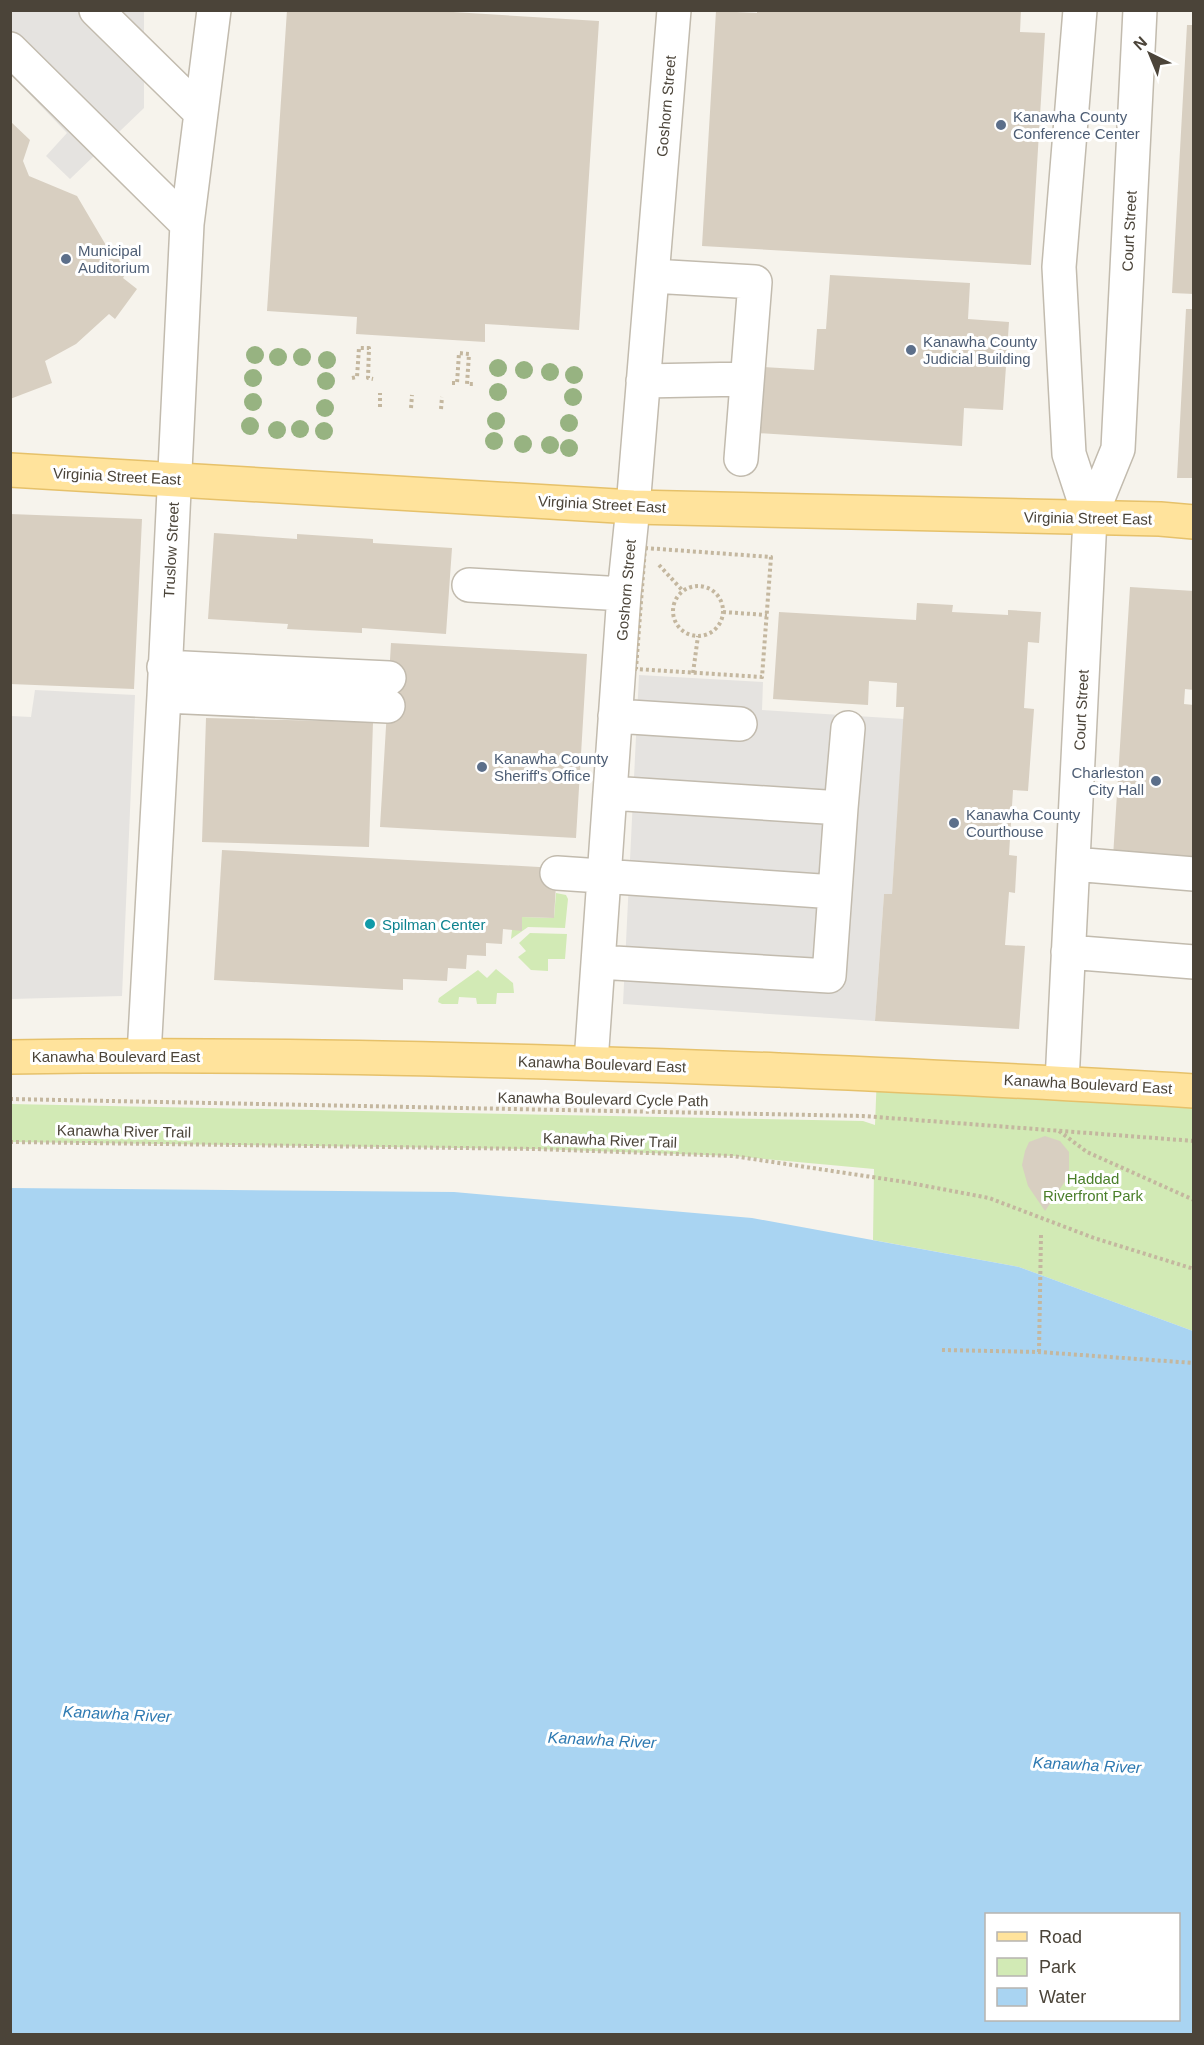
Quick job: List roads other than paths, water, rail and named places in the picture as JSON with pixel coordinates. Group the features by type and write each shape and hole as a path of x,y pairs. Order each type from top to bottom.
{"main road":[{"name":"Virginia Street East","path":"10,470 633,507 1160,519 1194,522"},
{"name":"Kanawha Boulevard East","path":"10,1057 144,1055 591,1062 1062,1082 1194,1091"}],"street":[{"path":"96,10 201,113"},
{"name":"Truslow Street","path":"144,1055 187,224 214,10"},
{"name":"Goshorn Street","path":"591,1062 624,594 674,10"},
{"name":"Court Street","path":"1080,10 1059,267 1069,454 1090,518"},
{"name":"Court Street","path":"1062,1082 1090,518 1118,449 1140,10"},
{"path":"10,50 187,224"},
{"path":"652,276 755,282 741,459"},
{"path":"643,381 747,379"},
{"path":"469,585 624,594"},
{"path":"164,682 388,692"},
{"path":"615,716 740,724"},
{"path":"598,962 829,976 848,728"},
{"path":"610,794 841,808"},
{"path":"1073,864 1194,874"},
{"path":"557,873 835,892"},
{"path":"1068,952 1194,962"}],"water":[{"name":"Kanawha River","path":"11,1188 454,1192 752,1218 1019,1267 1193,1331 1193,2034 11,2034"}],"place":[{"name":"Kanawha County Conference Center","path":"1001,125"},
{"name":"Municipal Auditorium","path":"66,259"},
{"name":"Kanawha County Judicial Building","path":"911,350"},
{"name":"Kanawha County Sheriff's Office","path":"482,767"},
{"name":"Charleston City Hall","path":"1156,781"},
{"name":"Kanawha County Courthouse","path":"954,823"},
{"name":"Spilman Center","path":"370,924"}],"park label":[{"name":"Haddad Riverfront Park","path":"1093,1186"}]}
